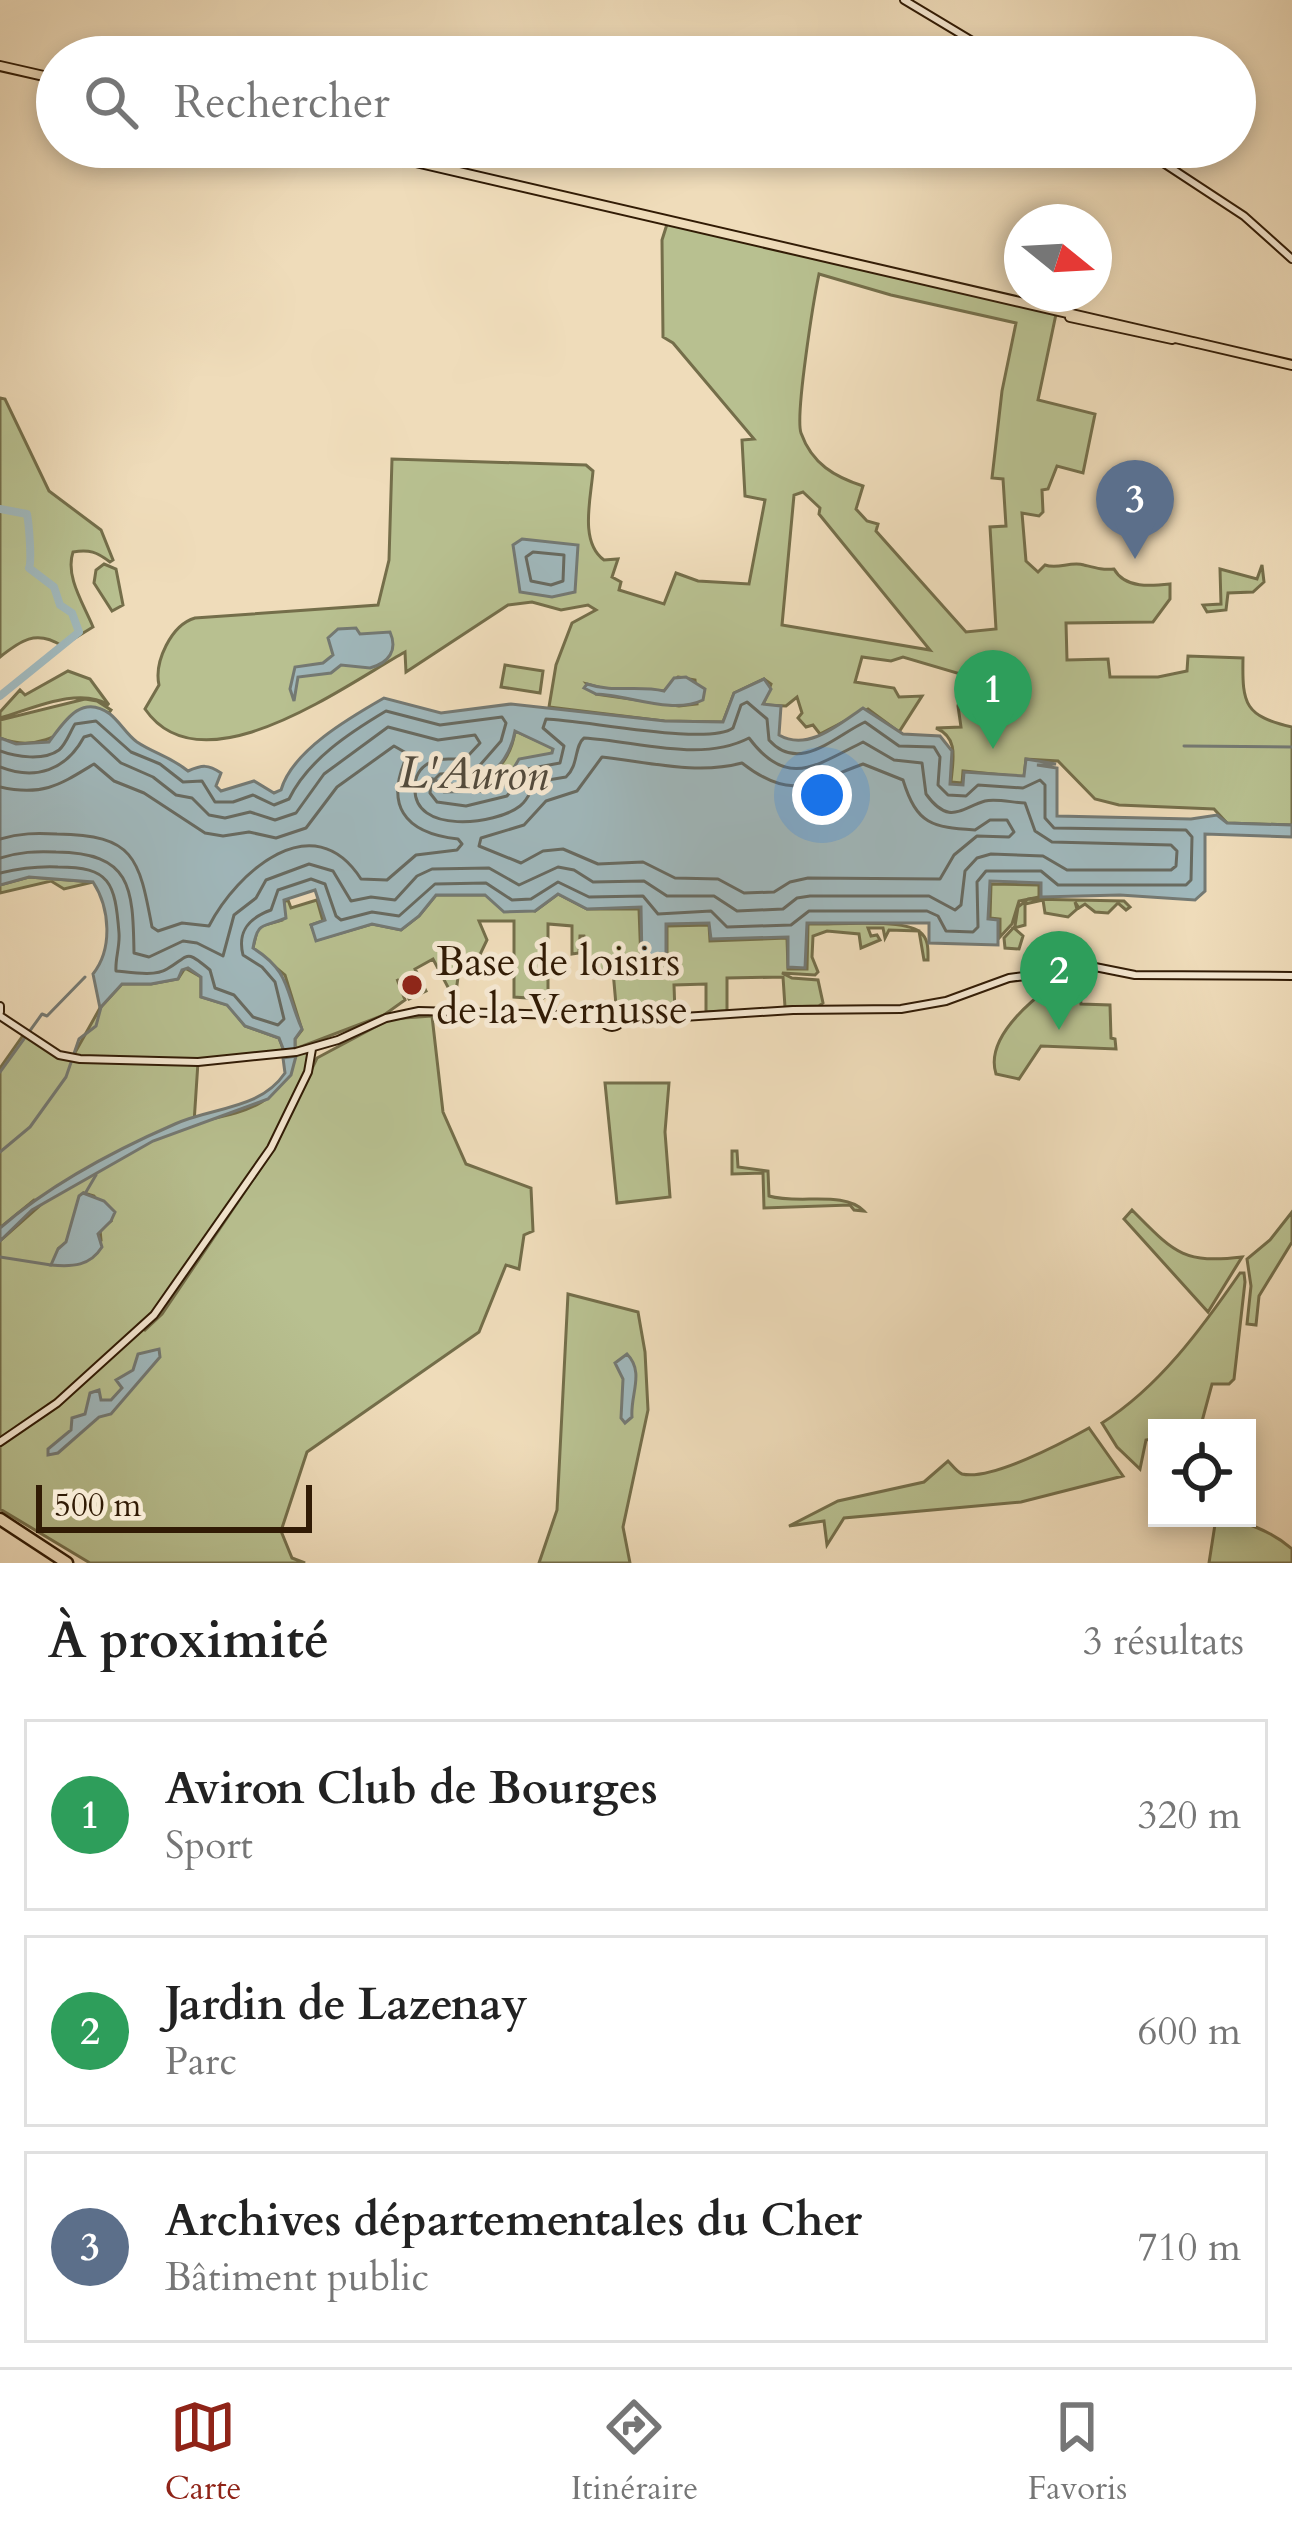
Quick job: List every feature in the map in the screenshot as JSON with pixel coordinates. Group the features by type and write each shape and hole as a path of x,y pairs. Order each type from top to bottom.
{"highway":[{"path":"0,1519 67,1563"}],"main road":[{"path":"0,66 36,74"},
{"path":"442,168 1292,365"}],"street":[{"path":"904,0 964,36"},
{"path":"1170,168 1244,216 1292,259"},
{"path":"603,1016 612,1027 621,1017 901,1010 946,1001 1010,978 1091,967 1140,975 1292,976"},
{"path":"0,1011 27,1036 59,1055 80,1060 198,1062 296,1052 386,1018 419,1011 603,1016 612,1007 621,1017"},
{"path":"0,1442 57,1403 154,1315 271,1148 308,1072 312,1048"}],"green space":[{"path":"668,221 1004,302 1004,312 1056,314 1038,400 1095,414 1083,473 1057,466 1048,489 1042,490 1043,512 1039,516 1022,513 1026,561 1038,572 1045,565 1079,564 1114,569 1139,585 1170,584 1170,599 1153,622 1066,623 1067,660 1108,659 1110,677 1158,677 1187,671 1188,656 1243,658 1249,706 1264,718 1292,727 1292,825 1227,823 1214,809 1119,805 1095,799 1058,761 1026,759 1024,777 963,771 962,783 951,782 951,743 936,728 961,727 958,706 964,675 903,657 891,661 862,657 855,682 894,688 899,697 922,696 899,732 868,709 820,734 798,718 802,713 797,697 786,706 763,705 771,684 764,679 734,693 723,722 664,721 549,707 556,665 572,623 596,610 588,605 561,610 532,602 508,605 406,672 405,652 311,706 236,736 201,740 170,732 145,709 159,685 166,646 186,622 378,605 389,560 392,459 586,465 593,471 588,519 591,542 604,560 618,559 612,577 621,582 619,590 664,604 676,573 698,581 749,584 765,500 745,496 742,440 754,439 663,337 662,240","holes":["819,274 1016,323 992,478 1003,479 1006,526 990,527 996,629 966,632 876,531 878,524 867,521 856,509 863,486 826,468 801,433 806,356","803,492 820,508 819,514 930,650 782,625 794,495","678,677 695,680 697,704 679,706 596,694 587,684 609,690 664,691"]},
{"path":"0,398 5,399 49,491 101,530 113,560 88,551 73,552 73,580 93,627 62,646 36,638 0,657"},
{"path":"104,564 116,569 123,605 112,611 94,583 96,570"},
{"path":"1262,565 1264,582 1253,592 1228,593 1226,610 1207,612 1203,605 1221,604 1220,569 1257,579"},
{"path":"505,665 543,671 540,693 501,687"},
{"path":"68,671 90,679 109,705 70,698 0,718 20,690 25,695"},
{"path":"85,699 111,710 99,709 40,741 0,738 0,720"},
{"path":"515,731 553,748 552,753 485,792 444,792 430,777 459,785 485,778 505,760"},
{"path":"29,877 93,882 64,889 51,881 0,893 0,885"},
{"path":"991,884 1039,885 1039,897 1019,901 1012,924 1000,937 1000,919 990,918"},
{"path":"558,894 587,909 639,909 641,962 667,961 667,926 709,925 710,941 787,938 788,969 807,969 808,924 883,924 918,931 889,930 885,938 883,928 868,928 880,940 861,948 859,934 827,931 813,936 812,957 818,972 782,973 818,980 823,1003 819,1006 785,1007 783,977 727,978 727,1011 706,1012 706,984 674,985 675,1013 630,1014 616,1005 613,971 594,970 584,936 580,936 579,953 572,954 572,926 548,924 548,995 542,999 514,997 514,921 479,921 487,940 475,965 461,955 456,992 450,991 433,959 415,969 426,991 409,999 397,979 405,1000 384,1015 295,1049 302,1030 285,975 253,948 258,927 282,920 288,900 291,908 317,900 323,921 311,925 317,940 372,924 401,930 436,895 485,895 535,911"},
{"path":"1028,899 1124,901 1130,907 1126,910 1118,903 1108,913 1095,912 1075,902 1077,909 1068,917 1045,913 1043,900 1025,904 1025,925 1014,928 1023,936 1019,949 1005,948 1004,938 1015,926 1018,907"},
{"path":"919,932 926,941 928,960 924,960"},
{"path":"185,968 201,977 201,997 228,1005 245,1026 279,1038 284,1051 198,1062 194,1123 245,1110 270,1096 297,1052 312,1048 312,1061 271,1148 144,1331 162,1314 275,1147 317,1058 390,1019 432,1016 443,1112 466,1164 531,1188 533,1231 524,1235 519,1269 506,1265 479,1332 307,1452 281,1531 292,1558 305,1563 90,1563 0,1509 0,1241 44,1202 34,1200 0,1228 0,1068 24,1034 45,1049 72,1058 100,1008 122,984 178,979","holes":["84,1193 94,1196 111,1221 100,1230 101,1240 58,1249 66,1243"]},
{"path":"1051,986 1054,992 1080,992 1081,1004 1110,1005 1116,1049 1041,1046 1019,1079 996,1074 994,1061 1002,1036"},
{"path":"605,1083 669,1083 665,1132 670,1197 617,1203"},
{"path":"732,1151 737,1151 738,1167 768,1171 769,1196 833,1199 845,1201 864,1211 850,1205 764,1208 763,1173 732,1174"},
{"path":"1132,1210 1180,1252 1205,1259 1242,1257 1208,1312 1124,1219"},
{"path":"1292,1212 1292,1242 1259,1296 1256,1325 1247,1324 1251,1286 1247,1259"},
{"path":"1244,1273 1234,1379 1229,1384 1212,1384 1203,1419 1148,1419 1140,1469 1117,1447 1102,1423 1142,1392"},
{"path":"568,1294 638,1312 648,1410 623,1527 630,1563 539,1563 557,1510"},
{"path":"1089,1428 1123,1476 1021,1502 844,1518 827,1545 824,1521 789,1526 838,1501 924,1482 948,1461 962,1474 991,1472"},
{"path":"1215,1527 1253,1527 1292,1549 1292,1563 1209,1563"}],"water":[{"path":"522,539 578,545 575,592 552,597 520,592 513,545"},
{"path":"356,628 360,634 390,632 393,645 387,659 370,668 341,665 331,673 298,677 294,701 290,689 295,667 323,663 333,655 328,638 338,629"},
{"path":"686,677 705,689 703,700 664,705 584,688 587,684 664,691 674,678"},
{"name":"L'Auron","path":"764,679 771,689 763,704 781,706 779,735 790,739 823,734 863,708 903,734 940,736 952,751 950,784 963,785 964,772 1024,776 1026,759 1056,764 1037,765 1057,768 1057,816 1191,819 1217,815 1227,823 1292,825 1292,837 1205,834 1205,891 1195,900 1041,897 1041,883 990,881 988,919 998,920 998,945 929,943 929,923 807,923 805,968 788,967 788,937 711,939 709,923 666,924 666,960 642,961 641,907 587,909 558,894 535,911 504,912 485,895 436,895 401,930 372,924 316,941 311,925 325,920 315,890 284,900 286,918 260,929 253,948 281,974 302,1029 295,1049 284,1051 279,1038 245,1026 227,1005 201,997 201,977 188,968 178,979 122,984 100,1008 93,974 104,953 107,928 93,882 29,877 0,885 0,738 16,744 49,742 82,708 100,708 137,742 188,771 205,766 216,770 221,773 216,786 221,791 254,781 274,793 281,790 309,749 384,698 441,713 511,704 665,721 723,722 734,693","holes":["515,731 553,749 519,759 504,785 485,791 444,792 431,778 459,785 484,777 504,759"]},
{"path":"296,1056 291,1075 268,1099 153,1141 32,1210 0,1241 0,1228 60,1184 175,1124 262,1094 285,1073 283,1058"},
{"path":"83,1193 104,1201 115,1212 98,1234 102,1247 80,1264 51,1265 66,1242"},
{"path":"159,1349 160,1357 111,1414 99,1417 58,1453 48,1455 48,1449 71,1430 72,1418 85,1414 90,1393 99,1390 101,1400 111,1400 122,1388 116,1380 133,1370 138,1354"},
{"path":"627,1354 636,1376 632,1417 625,1423 621,1418 623,1379 615,1363"}],"waterway":[{"path":"0,509 27,514 29,568 54,587 79,632 0,696"},
{"path":"1184,746 1292,747"},
{"path":"0,1072 42,1014 47,1016 85,977"},
{"path":"0,1152 30,1127 66,1077 79,1039 96,1026 101,1007"},
{"path":"86,1192 96,1175"},
{"path":"0,1257 51,1265"}],"place":[{"name":"Archives départementales du Cher","path":"1135,559"},
{"name":"Aviron Club de Bourges","path":"993,749"},
{"name":"Base de loisirs de la Vernusse","path":"412,985"},
{"name":"Jardin de Lazenay","path":"1059,1030"}]}
